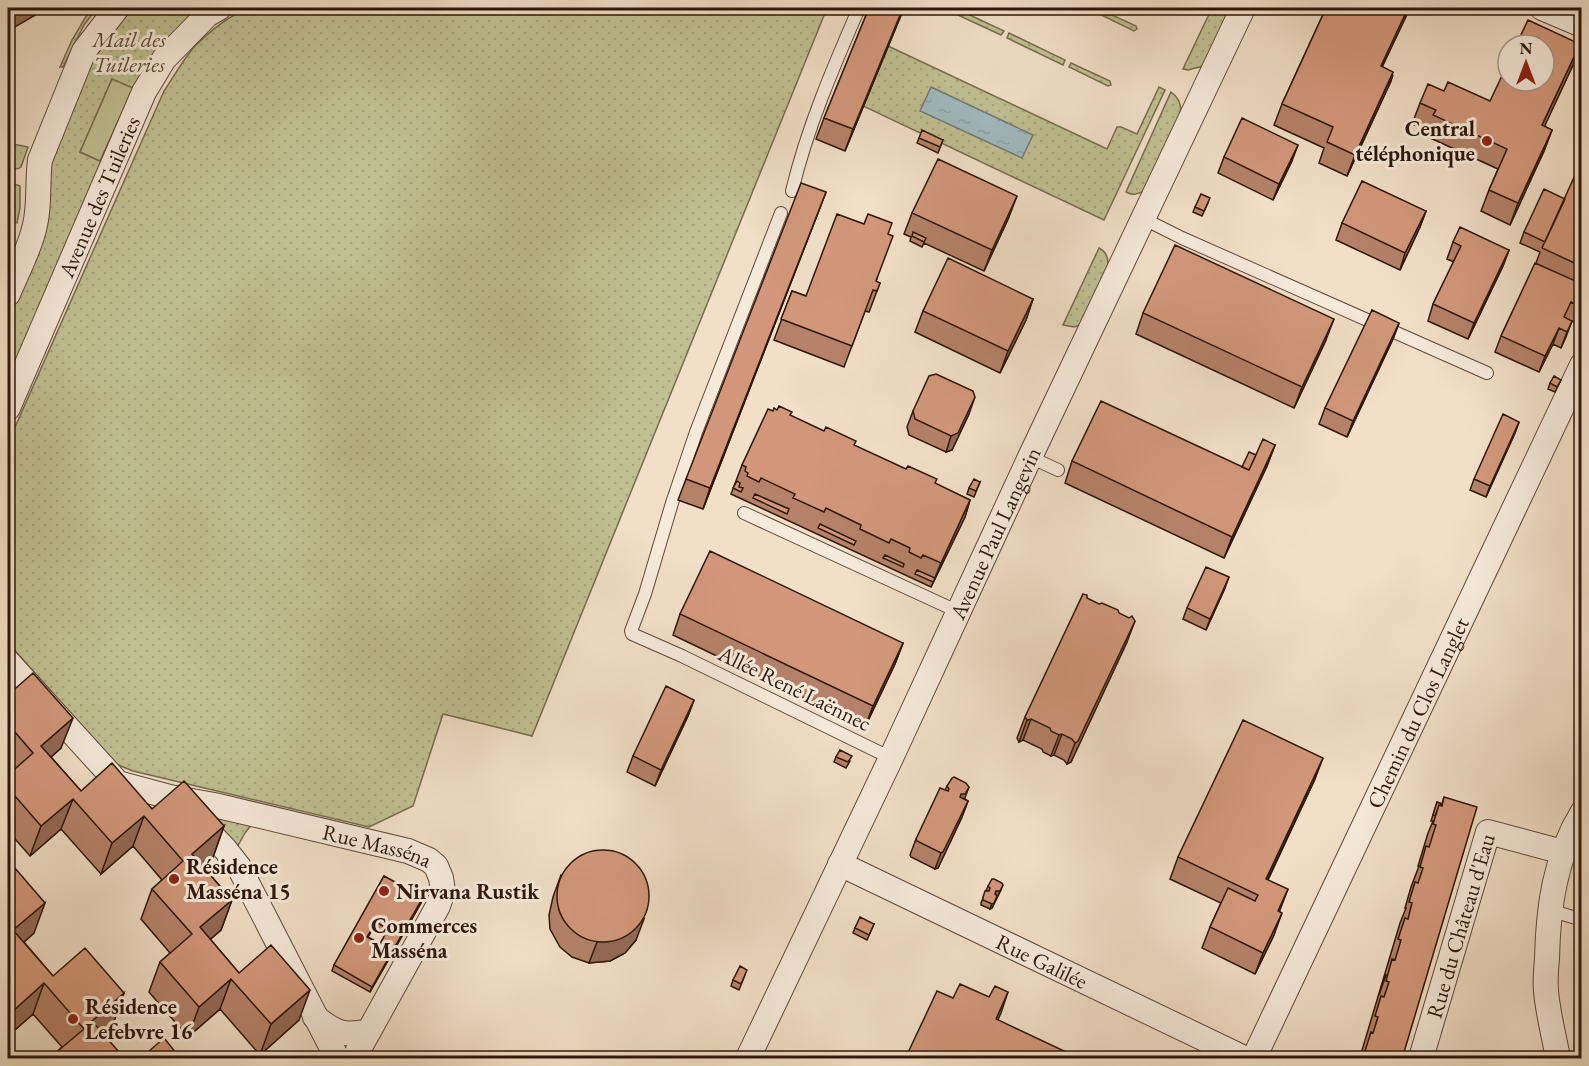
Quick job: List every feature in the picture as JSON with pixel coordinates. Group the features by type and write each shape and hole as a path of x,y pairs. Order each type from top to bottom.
{"street":[{"name":"Avenue des Tuileries","path":"8,294 35,225 40,160 84,51 117,8"},
{"name":"Avenue des Tuileries","path":"8,408 144,92 164,59 207,15 219,8"},
{"name":"Avenue Paul Langevin","path":"748,1059 1243,8"},
{"path":"1542,8 1581,25"},
{"name":"Chemin du Clos Langlet","path":"1254,1059 1581,365"},
{"name":"Rue Masséna","path":"8,662 118,783 408,851 429,860 436,866 443,891 438,906 354,1059"},
{"name":"Rue Masséna","path":"170,797 202,824 239,867 337,1059"},
{"path":"1558,1059 1546,990 1550,910 1555,878 1563,852 1581,813"},
{"name":"Rue du Château d'Eau","path":"1421,1059 1488,832 1563,852"},
{"name":"Rue Galilée","path":"840,864 1244,1059"},
{"path":"315,1017 332,1030 351,1035 369,1031"}],"lane":[{"path":"792,191 800,160 828,81 859,8"},
{"name":"Allée René Laënnec","path":"781,213 696,432 645,594 631,631 632,634 891,758"},
{"path":"1144,219 1487,373"},
{"path":"1030,457 1058,470"},
{"path":"744,513 958,612"},
{"path":"1550,910 1581,920"}],"green space":[{"path":"91,8 97,8 84,25 63,67 60,67 72,40"},
{"name":"Mail des Tuileries","path":"132,8 197,8 164,46 8,381 8,315 38,247 46,169 89,65 119,22","holes":["112,79 100,161 80,152"]},
{"path":"248,8 827,8 532,736 443,714 413,806 369,827 133,771 116,764 8,643 10,642 8,640 8,443 164,91 194,47 220,25"},
{"path":"946,8 955,8 1004,31 1001,35"},
{"path":"1087,8 1097,8 1136,26 1137,29 1134,31"},
{"path":"1212,8 1230,8 1203,66 1183,69"},
{"path":"1009,33 1065,60 1063,65 1007,38"},
{"path":"888,46 1107,149 1117,127 1137,134 1159,87 1165,90 1104,220 863,106"},
{"path":"1071,63 1110,81 1111,85 1108,86 1069,67"},
{"path":"112,79 133,88 100,161 80,152"},
{"path":"1171,92 1179,101 1181,114 1144,191 1135,194 1128,193 1126,192"},
{"path":"8,143 28,147 21,167 17,169 8,164"},
{"path":"12,183 20,186 17,223 8,219 8,194"},
{"path":"1099,248 1106,254 1108,263 1100,284 1080,325 1074,327 1063,325"},
{"path":"212,810 255,820 236,849 205,821"}],"water":[{"path":"931,87 1033,135 1022,158 920,111"}],"building":[{"path":"8,8 25,8 8,18"},
{"path":"869,8 903,8 853,129 824,118"},
{"path":"1326,8 1408,8 1381,66 1393,72 1355,155 1327,142 1333,127 1282,104"},
{"path":"1528,20 1580,44 1542,125 1552,130 1518,203 1489,190 1507,149 1433,115 1436,110 1420,103 1428,84 1444,91 1448,82 1490,101 1496,88 1496,93 1556,93 1556,33 1522,33"},
{"path":"1242,118 1298,145 1279,184 1224,157"},
{"path":"922,130 943,140 940,147 919,138"},
{"path":"938,159 1017,196 992,250 912,213"},
{"path":"1576,173 1581,175 1581,266 1542,248"},
{"path":"1362,181 1426,211 1405,253 1342,223"},
{"path":"801,183 826,192 710,488 686,479"},
{"path":"1544,189 1565,199 1545,242 1524,232"},
{"path":"1201,194 1210,198 1204,211 1195,207"},
{"path":"837,214 864,224 868,214 892,223 888,234 893,236 876,281 880,283 877,291 873,290 852,346 781,319 792,291 806,296"},
{"path":"1460,227 1509,250 1474,323 1433,304 1461,246 1453,242"},
{"path":"913,232 926,238 924,242 912,236"},
{"path":"1175,245 1334,319 1302,387 1143,313"},
{"path":"948,258 1033,299 1008,351 923,311"},
{"path":"1535,263 1580,283 1576,291 1581,293 1581,307 1571,302 1564,317 1572,321 1567,332 1559,328 1545,356 1501,336"},
{"path":"1372,310 1399,323 1353,421 1325,408"},
{"path":"936,374 973,391 975,397 958,433 951,436 915,419 913,411 929,376"},
{"path":"1554,376 1561,380 1557,387 1550,383"},
{"path":"1101,401 1249,470 1263,439 1275,445 1232,537 1072,461"},
{"path":"779,406 792,412 790,415 824,431 826,427 856,441 854,445 906,469 908,466 937,479 935,483 970,500 941,563 923,555 921,558 909,552 910,548 891,539 889,543 860,529 861,525 826,508 824,512 793,498 795,494 761,478 759,482 747,476 746,467 742,465 768,409 777,410"},
{"path":"1503,414 1519,422 1490,486 1474,479"},
{"path":"1249,452 1256,455 1249,470 1242,467"},
{"path":"974,479 980,482 976,491 969,488"},
{"path":"737,481 740,483 739,487 743,488 741,492 733,488"},
{"path":"755,494 789,509 787,514 753,498"},
{"path":"820,524 856,541 854,545 818,528"},
{"path":"710,551 903,643 873,706 680,614"},
{"path":"885,555 904,564 903,567 883,558"},
{"path":"1206,567 1229,577 1210,619 1187,608"},
{"path":"917,570 935,578 933,582 915,574"},
{"path":"1083,594 1099,604 1102,603 1118,610 1119,613 1129,618 1132,616 1135,621 1078,741 1075,743 1072,739 1062,734 1059,735 1050,728 1031,719 1027,720 1025,717"},
{"path":"33,673 73,718 41,746 81,791 112,763 152,809 184,781 224,826 192,854 232,900 200,927 239,973 271,945 310,990 271,1024 231,979 199,1007 160,962 192,934 152,889 183,861 144,816 112,843 73,799 41,826 8,788 8,775 33,753 8,724 8,695"},
{"path":"666,686 694,700 661,770 633,756"},
{"path":"1243,720 1323,758 1266,879 1288,889 1278,911 1282,913 1263,953 1210,927 1228,888 1255,901 1258,895 1178,857"},
{"path":"840,750 852,756 848,762 836,757"},
{"path":"954,777 969,787 960,797 968,801 941,853 916,839 940,788 948,791 947,786"},
{"path":"1444,797 1477,807 1402,1059 1366,1059 1368,1052 1365,1051 1378,1017 1375,1016 1381,996 1384,997 1389,982 1386,981 1392,959 1395,960 1401,940 1398,939 1405,918 1408,919 1412,903 1409,902 1415,882 1418,883 1426,846 1429,847 1436,825 1433,824"},
{"path":"1437,802 1442,804 1439,805 1435,816 1433,815"},
{"path":"603,850 621,853 636,863 646,878 649,896 646,914 636,929 621,939 603,942 585,939 570,929 560,914 557,896 560,878 570,863 585,853"},
{"path":"8,860 45,903 13,930 53,976 85,948 124,993 92,1021 125,1059 54,1059 52,1056 84,1029 44,983 13,1011 8,1005"},
{"name":"Commerces Masséna","path":"384,876 423,897 372,987 334,965","holes":["376,922 388,929 380,944 367,937"]},
{"path":"992,879 1003,885 1000,891 996,891 997,896 992,904 983,900 983,897 985,891 989,891 988,886"},
{"path":"860,917 874,924 869,935 855,928"},
{"path":"740,966 747,970 741,984 733,980"},
{"path":"960,984 989,997 995,986 1008,992 996,1019 1081,1059 905,1059 937,991 953,998"},
{"path":"164,1038 181,1059 140,1059"}],"place":[{"name":"Central téléphonique","path":"1487,141"},
{"name":"Résidence Masséna 15","path":"174,879"},
{"name":"Nirvana Rustik","path":"384,891"},
{"name":"Commerces Masséna","path":"359,938"},
{"name":"Résidence Lefebvre 16","path":"73,1019"}]}
